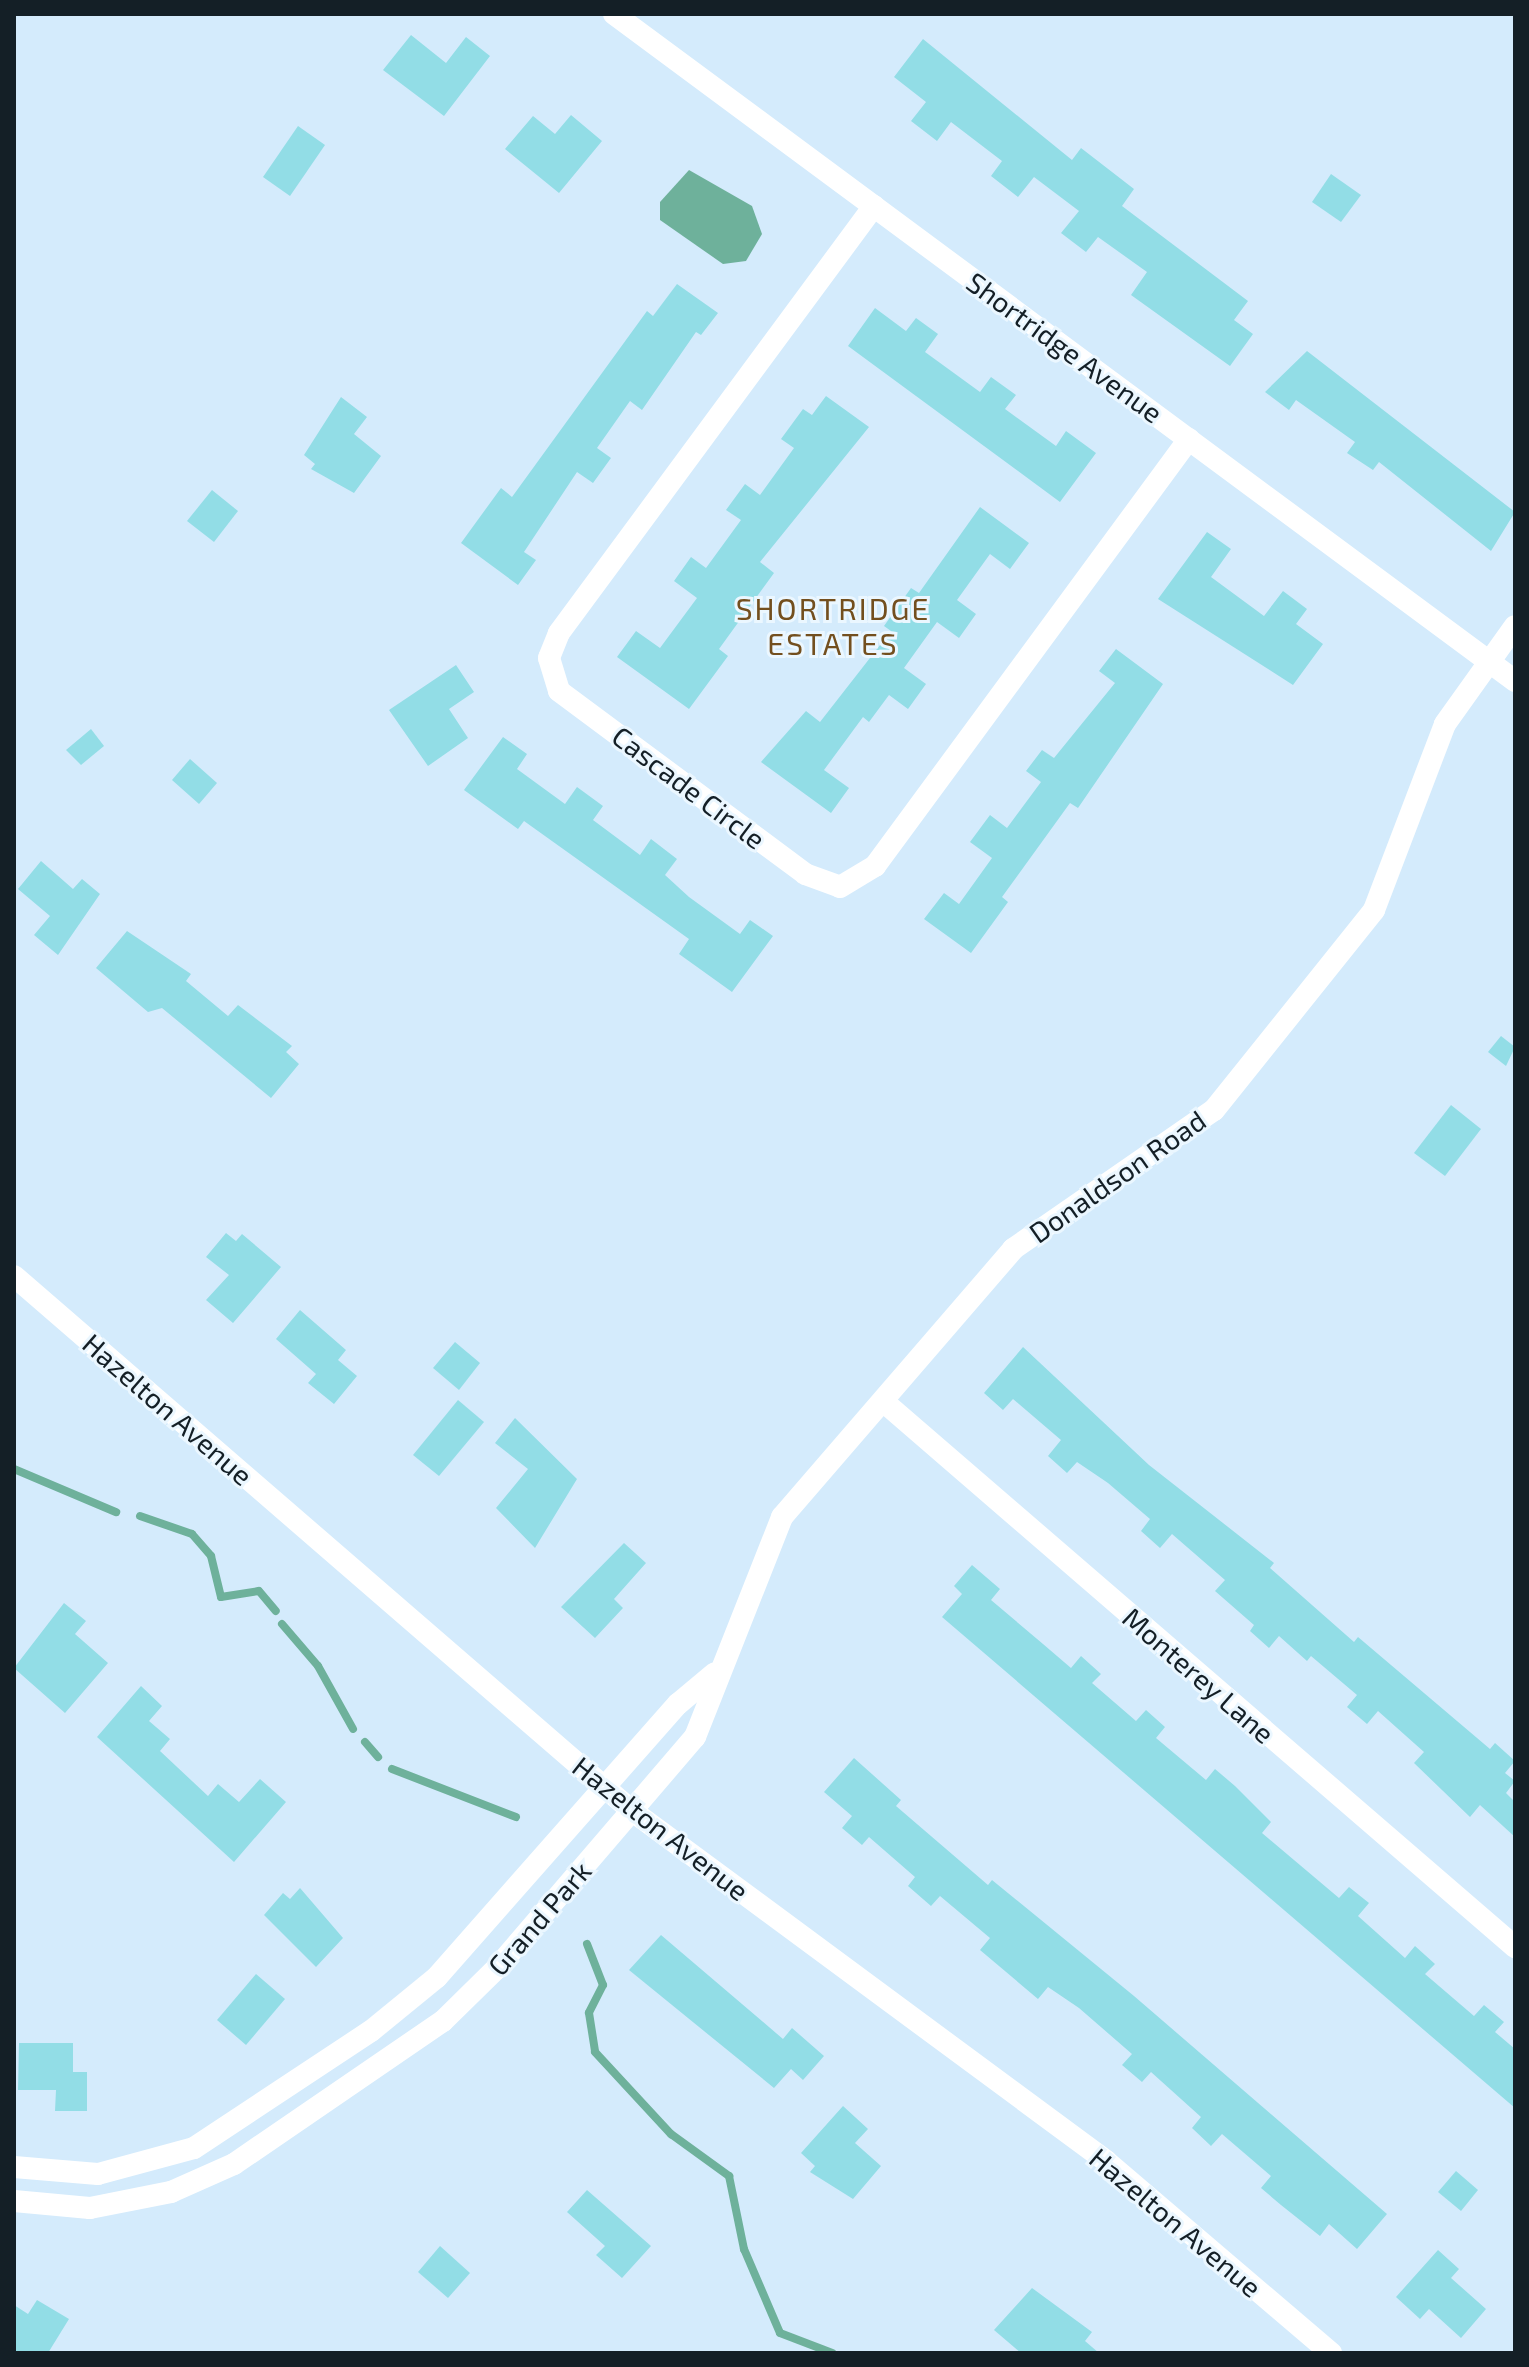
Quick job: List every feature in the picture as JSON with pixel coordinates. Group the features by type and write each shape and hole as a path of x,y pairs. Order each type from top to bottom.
{"street":[{"name":"Shortridge Avenue","path":"614,14 1515,681"},
{"name":"Cascade Circle","path":"874,206 559,633 549,658 559,691 786,860 840,887 875,866 1189,439"},
{"name":"Donaldson Road","path":"631,1810 695,1737 715,1673 782,1517 1013,1249 1214,1110 1249,1074 1374,910 1404,841 1424,768 1489,660 1515,626"},
{"name":"Hazelton Avenue","path":"14,1276 631,1810 1106,2161 1331,2353"},
{"name":"Monterey Lane","path":"884,1402 1515,1947"},
{"name":"Donaldson Road","path":"604,1786 715,1673"},
{"name":"Grand Park","path":"14,2167 114,2172 224,2132 418,1995 604,1786"},
{"name":"Grand Park","path":"14,2201 90,2208 171,2192 234,2164 443,2021 631,1810"},
{"path":"418,1995 443,2021"},
{"path":"224,2132 234,2164"}],"shaded area":[{"path":"689,170 752,206 762,234 746,261 723,264 660,220 660,202"}],"building":[{"path":"411,35 446,63 466,37 490,56 444,116 383,70"},
{"path":"923,39 1072,160 1081,148 1134,189 1122,206 1248,301 1234,320 1253,334 1230,366 1131,295 1147,272 1098,237 1086,252 1061,233 1079,211 1034,177 1018,197 991,176 1002,161 951,122 937,141 911,121 926,102 894,77"},
{"path":"571,115 602,141 559,193 505,149 533,116 555,134"},
{"path":"298,126 325,145 290,196 263,177"},
{"path":"1331,174 1361,195 1341,222 1312,202"},
{"path":"677,284 718,313 701,335 696,332 642,410 630,401 597,448 611,458 593,483 577,472 524,552 536,560 518,585 461,543 501,488 512,497 647,311 653,316"},
{"path":"875,308 906,331 916,318 938,334 925,352 980,392 991,377 1016,395 1005,409 1056,446 1066,431 1096,453 1060,502 848,346"},
{"path":"1307,351 1515,512 1491,551 1379,462 1373,470 1347,453 1355,442 1296,400 1289,410 1265,392"},
{"path":"826,396 869,427 760,562 774,573 719,649 728,656 689,709 617,657 636,631 660,648 697,598 674,581 691,557 706,568 741,520 726,510 745,484 760,495 794,448 781,439 803,409 812,415"},
{"path":"341,397 367,417 354,434 381,456 354,493 311,469 315,464 304,455"},
{"path":"212,490 238,511 214,542 187,521"},
{"path":"980,507 1029,543 1010,569 990,554 957,600 976,614 959,638 937,622 904,668 926,684 908,709 889,695 869,722 863,717 824,770 849,788 831,813 761,762 806,711 820,722 891,631 884,626 911,588 919,593"},
{"path":"1207,532 1231,549 1211,577 1264,616 1283,591 1307,609 1296,624 1323,644 1293,685 1158,599"},
{"path":"1116,649 1163,684 1078,808 1070,803 1002,897 1008,902 971,953 924,919 944,893 959,904 992,858 970,842 990,815 1007,828 1041,782 1026,771 1042,750 1054,758 1115,683 1099,671"},
{"path":"456,665 474,692 449,709 468,738 428,766 389,710"},
{"path":"91,729 104,746 81,765 66,750"},
{"path":"503,737 527,754 517,769 565,804 577,787 603,806 593,820 640,855 651,839 677,859 665,875 689,897 740,934 750,920 773,936 732,992 679,954 689,939 524,821 518,829 464,790"},
{"path":"190,759 217,783 199,804 172,780"},
{"path":"41,861 73,889 82,879 100,894 58,955 34,935 50,916 18,889"},
{"path":"127,931 191,974 186,981 228,1016 238,1005 292,1046 286,1052 299,1064 271,1098 162,1008 148,1012 96,968"},
{"path":"1501,1036 1515,1047 1506,1066 1488,1052"},
{"path":"1451,1105 1481,1129 1445,1176 1414,1153"},
{"path":"226,1233 236,1241 242,1234 281,1267 233,1323 206,1300 229,1275 206,1257"},
{"path":"300,1310 346,1350 338,1360 357,1376 334,1404 308,1383 316,1374 276,1339"},
{"path":"455,1342 480,1363 459,1390 433,1368"},
{"path":"1023,1347 1149,1465 1274,1563 1270,1568 1354,1642 1358,1637 1490,1749 1495,1743 1515,1761 1505,1773 1515,1781 1506,1793 1515,1802 1515,1837 1480,1805 1470,1817 1414,1763 1424,1752 1378,1711 1367,1724 1347,1707 1357,1695 1311,1656 1307,1661 1279,1636 1269,1648 1250,1631 1254,1625 1215,1591 1225,1580 1172,1534 1160,1548 1141,1531 1150,1519 1108,1483 1077,1462 1067,1473 1048,1456 1061,1440 1013,1399 1003,1410 984,1393"},
{"path":"458,1400 484,1422 439,1476 413,1455"},
{"path":"515,1418 577,1479 535,1548 496,1508 528,1469 495,1443"},
{"path":"624,1543 646,1563 614,1599 623,1608 595,1638 561,1607"},
{"path":"972,1565 1000,1589 991,1600 1071,1668 1081,1656 1101,1674 1092,1683 1136,1721 1146,1710 1165,1727 1156,1738 1206,1780 1215,1769 1235,1786 1271,1822 1262,1833 1339,1898 1349,1887 1369,1903 1358,1916 1405,1958 1415,1946 1435,1964 1425,1974 1474,2016 1484,2005 1504,2022 1495,2032 1515,2049 1515,2108 942,1617 962,1594 954,1586"},
{"path":"64,1603 86,1621 75,1634 108,1663 65,1713 14,1668"},
{"path":"141,1686 162,1706 149,1721 170,1739 160,1751 208,1796 218,1784 239,1802 260,1779 286,1802 234,1862 97,1737"},
{"path":"854,1758 901,1800 896,1806 988,1885 992,1880 1134,1996 1387,2214 1357,2249 1329,2224 1320,2236 1281,2205 1261,2188 1271,2176 1222,2134 1211,2146 1192,2128 1201,2117 1151,2072 1142,2082 1122,2065 1132,2054 1079,2008 1048,1987 1038,1999 980,1950 990,1938 940,1896 931,1906 908,1886 915,1877 869,1837 862,1845 842,1828 852,1816 824,1792"},
{"path":"300,1888 343,1938 316,1967 264,1915 283,1893 290,1899"},
{"path":"661,1935 783,2039 792,2028 824,2056 803,2080 791,2069 774,2088 629,1970"},
{"path":"256,1974 285,1999 246,2045 217,2020"},
{"path":"19,2043 73,2043 73,2072 87,2072 87,2111 55,2111 56,2090 18,2090"},
{"path":"843,2106 868,2129 855,2143 881,2166 853,2199 810,2172 815,2166 801,2153"},
{"path":"1456,2171 1478,2190 1461,2211 1438,2192"},
{"path":"587,2190 651,2246 622,2278 596,2255 605,2246 567,2212"},
{"path":"440,2246 470,2273 448,2298 418,2272"},
{"path":"1438,2250 1459,2269 1451,2278 1486,2309 1461,2338 1429,2309 1420,2319 1396,2297"},
{"path":"1032,2288 1092,2332 1085,2341 1099,2353 1021,2353 994,2330"},
{"path":"37,2300 69,2319 48,2353 14,2353 14,2305 28,2314"}],"waterway":[{"path":"14,1469 116,1512"},
{"path":"140,1516 192,1534 211,1556 221,1597 259,1591 276,1611"},
{"path":"282,1624 318,1666 353,1729"},
{"path":"365,1742 378,1757"},
{"path":"392,1769 516,1817"},
{"path":"587,1944 603,1985 589,2013 595,2052 671,2134 729,2176 744,2249 780,2333 832,2353"}],"district":[{"name":"SHORTRIDGE ESTATES","path":"833,625"}]}
